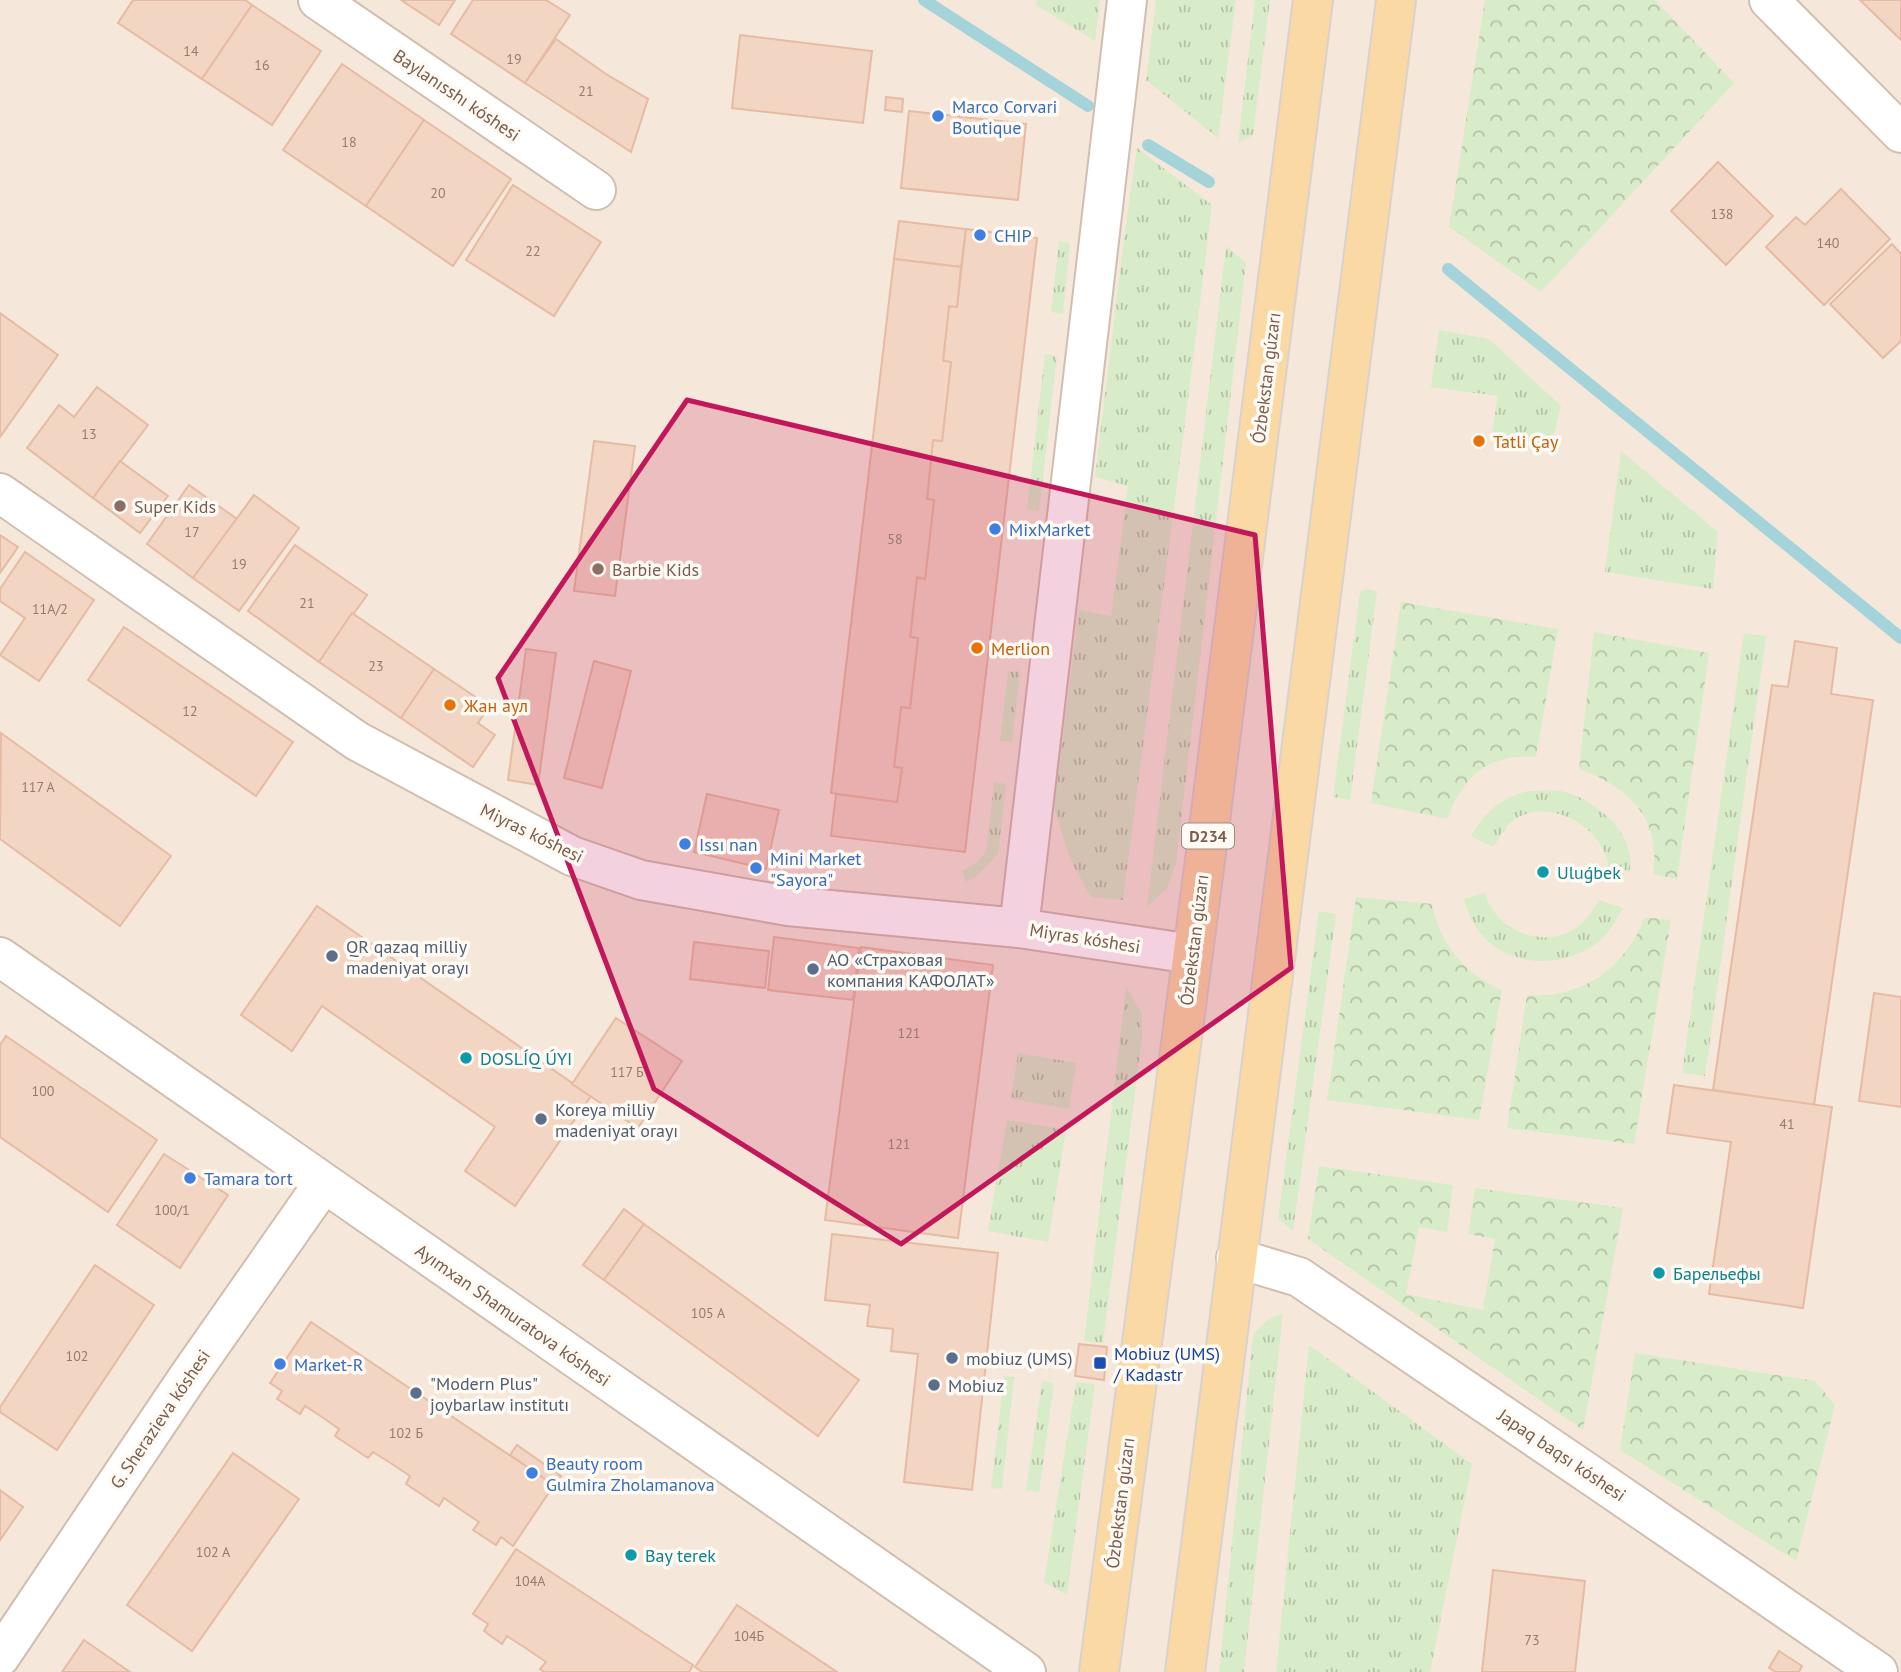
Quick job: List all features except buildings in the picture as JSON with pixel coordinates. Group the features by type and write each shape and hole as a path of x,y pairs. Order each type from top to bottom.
{"main road":[{"name":"Ózbekstan gúzarı","path":"1099,1672 1313,0"},
{"path":"1185,1672 1396,0"}],"street":[{"name":"Baylanısshı kóshesi","path":"318,0 596,190"},
{"path":"1019,928 1127,0"},
{"path":"1769,0 1901,133"},
{"name":"Miyras kóshesi","path":"0,493 357,741 572,856 641,880 788,906 1019,928 1192,954"},
{"name":"Ayımxan Shamuratova kóshesi","path":"0,957 1026,1672"},
{"name":"G. Sherazieva kóshesi","path":"0,1657 323,1184"},
{"name":"Japaq baqsı kóshesi","path":"1236,1258 1298,1277 1878,1672"}],"highlighted area":[{"path":"687,400 1255,535 1291,968 901,1244 654,1089 498,678"}],"shaded area":[{"path":"0,0 1901,0 1901,1672 0,1672"}],"green space":[{"path":"1037,0 1100,0 1095,41 1036,5"},
{"path":"1156,0 1236,0 1218,138 1146,80"},
{"path":"1255,0 1270,0 1253,135 1238,143"},
{"path":"1485,0 1655,0 1734,83 1541,292 1449,227"},
{"path":"1137,148 1212,205 1123,900 1091,897 1070,859 1054,807 1079,610 1111,616 1128,486 1095,477"},
{"path":"1059,241 1070,243 1063,314 1051,312"},
{"path":"1226,246 1246,263 1176,864 1167,888 1147,907"},
{"path":"1439,330 1489,339 1561,406 1550,450 1491,440 1498,396 1431,387"},
{"path":"1045,354 1057,356 1039,511 1027,509"},
{"path":"1621,451 1718,532 1713,589 1605,572"},
{"path":"1367,589 1377,592 1350,800 1333,797 1360,592"},
{"path":"1401,602 1558,629 1536,757 1504,759 1480,770 1461,790 1447,819 1371,803"},
{"path":"1594,632 1709,653 1677,879 1653,874 1652,837 1638,807 1613,785 1579,769"},
{"path":"1744,633 1766,636 1705,1076 1682,1073"},
{"path":"1008,671 1020,672 1012,742 1000,741"},
{"path":"994,782 1006,784 998,854 977,876 966,882 962,871 977,862 986,852"},
{"path":"1528,791 1561,791 1594,806 1614,823 1627,844 1630,872 1609,870 1606,854 1586,828 1555,813 1523,815 1509,824 1493,847 1471,836 1494,808"},
{"path":"1485,893 1497,916 1518,931 1531,936 1557,936 1569,932 1587,918 1599,900 1623,908 1609,931 1598,942 1579,953 1558,960 1538,961 1518,958 1500,950 1484,937 1472,920 1464,899"},
{"path":"1356,897 1432,904 1441,931 1456,956 1477,976 1502,990 1479,1120 1327,1100"},
{"path":"1319,911 1336,914 1293,1231 1278,1219"},
{"path":"1645,917 1671,920 1634,1144 1507,1128 1527,995 1567,991 1600,977 1626,952"},
{"path":"1126,987 1142,1013 1142,1038 1103,1343 1084,1341"},
{"path":"1018,1053 1076,1063 1069,1109 1011,1099"},
{"path":"1007,1120 1066,1130 1048,1242 988,1231"},
{"path":"1319,1166 1453,1185 1447,1232 1419,1227 1406,1294 1483,1310 1495,1239 1468,1234 1475,1188 1623,1208 1583,1430 1308,1239"},
{"path":"1283,1314 1244,1672 1219,1672 1253,1335 1266,1322"},
{"path":"1309,1345 1472,1464 1430,1672 1276,1672"},
{"path":"1635,1353 1815,1381 1835,1405 1796,1561 1620,1450"},
{"path":"1004,1376 1014,1377 1002,1489 991,1488"},
{"path":"1042,1381 1054,1384 1039,1492 1026,1490"},
{"path":"1076,1382 1095,1384 1067,1595 1044,1582"}],"waterway":[{"path":"924,0 1088,106"},
{"path":"1148,145 1209,182"},
{"path":"1448,269 1901,638"}],"place":[{"name":"Marco Corvari Boutique","path":"938,116"},
{"name":"CHIP","path":"980,235"},
{"name":"Tatli Çay","path":"1479,441"},
{"name":"Super Kids","path":"120,506"},
{"name":"MixMarket","path":"995,529"},
{"name":"Barbie Kids","path":"598,569"},
{"name":"Merlion","path":"977,648"},
{"name":"Жан аул","path":"450,705"},
{"name":"Issı nan","path":"685,844"},
{"name":"Mini Market \"Sayora\"","path":"756,868"},
{"name":"Uluǵbek","path":"1543,872"},
{"name":"QR qazaq milliy madeniyat orayı","path":"332,956"},
{"name":"АО «Страховая компания КАФОЛАТ»","path":"813,969"},
{"name":"DOSLÍQ ÚYI","path":"466,1058"},
{"name":"Koreya milliy madeniyat orayı","path":"541,1119"},
{"name":"Tamara tort","path":"190,1178"},
{"name":"Барельефы","path":"1659,1273"},
{"name":"mobiuz (UMS)","path":"952,1358"},
{"name":"Mobiuz (UMS) / Kadastr","path":"1100,1363"},
{"name":"Market-R","path":"280,1364"},
{"name":"Mobiuz","path":"934,1385"},
{"name":"\"Modern Plus\" joybarlaw institutı","path":"416,1393"},
{"name":"Beauty room Gulmira Zholamanova","path":"532,1473"},
{"name":"Bay terek","path":"631,1555"}]}
